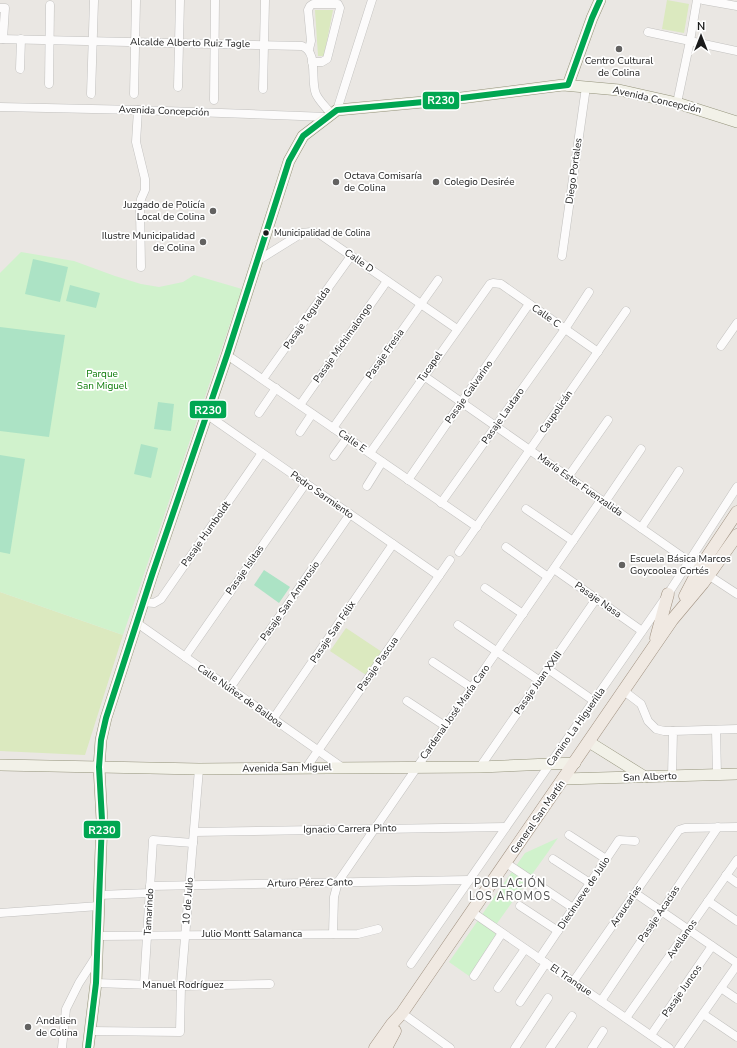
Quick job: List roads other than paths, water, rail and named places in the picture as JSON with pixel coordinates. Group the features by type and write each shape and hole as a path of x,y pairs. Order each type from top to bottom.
{"main road":[{"name":"General San Martín","path":"375,1048 402,1013 654,648 704,572 737,512"},
{"name":"General San Martín","path":"704,572 737,535"},
{"path":"654,648 668,594"},
{"name":"General San Martín","path":"386,1048 402,1013"}],"street":[{"path":"178,87 180,0"},
{"path":"214,100 215,0"},
{"path":"263,89 265,0"},
{"path":"88,1048 96,983 102,820 99,767 101,740 106,718 143,602 227,354 289,161 303,136 332,114 372,0"},
{"path":"568,85 600,0"},
{"path":"676,103 690,41 697,0"},
{"path":"703,0 737,6"},
{"path":"91,94 94,1"},
{"path":"134,94 136,1"},
{"path":"312,62 324,62 328,57 340,8 338,4 313,4 308,10 311,43 309,49 311,54 312,62 316,94 332,114"},
{"path":"49,84 50,5"},
{"path":"0,8 5,8 2,39"},
{"path":"648,32 737,51"},
{"name":"Alcalde Alberto Ruiz Tagle","path":"2,39 302,46 309,49"},
{"path":"20,69 21,39"},
{"name":"Avenida Concepción","path":"0,107 332,114 568,85 619,90 676,103 737,122"},
{"name":"Diego Portales","path":"562,256 586,87"},
{"path":"138,110 136,142 145,179 145,190 140,208 141,267"},
{"name":"Calle D","path":"257,261 302,233 318,233 457,329"},
{"name":"Pasaje Tegualda","path":"263,380 351,256"},
{"name":"Pasaje Fresia","path":"333,428 438,280"},
{"name":"Pasaje Michimalongo","path":"300,405 387,281"},
{"name":"Calle C","path":"493,283 501,284 598,352"},
{"name":"Tucapel","path":"370,453 487,287 493,283"},
{"name":"Pasaje Lautaro","path":"441,503 565,329 589,292"},
{"name":"Pasaje Galvarino","path":"408,480 529,304"},
{"name":"Caupolicán","path":"459,552 626,311"},
{"path":"721,346 737,324"},
{"name":"Calle E","path":"227,354 477,527"},
{"name":"María Ester Fuenzalida","path":"424,376 737,594"},
{"path":"259,413 276,388"},
{"name":"Pedro Sarmiento","path":"206,414 439,576"},
{"path":"300,432 312,414"},
{"path":"568,477 608,420"},
{"path":"334,456 347,438"},
{"name":"Cardenal José María Caro","path":"333,934 334,897 338,882 573,541 641,449"},
{"name":"Pasaje Humboldt","path":"143,602 154,603 161,599 262,453"},
{"path":"368,486 382,462"},
{"path":"641,528 679,471"},
{"name":"Pasaje Islitas","path":"185,657 306,483"},
{"name":"Camino La Higuerilla","path":"411,964 690,562 737,487"},
{"path":"526,508 573,541"},
{"name":"Pasaje San Ambrosio","path":"230,688 350,514"},
{"name":"Pasaje San Félix","path":"273,719 393,544"},
{"path":"506,547 548,577"},
{"name":"Pasaje Pascua","path":"306,768 450,560"},
{"name":"Pasaje Nasa","path":"554,569 642,631"},
{"path":"485,588 523,614"},
{"name":"Pasaje Juan XXIII","path":"480,767 596,599"},
{"name":"Calle Núñez de Balboa","path":"137,623 343,768"},
{"path":"458,625 540,680"},
{"path":"433,662 472,688"},
{"path":"548,669 594,701"},
{"path":"624,691 641,704 648,720 656,729 664,731 737,729"},
{"path":"407,701 446,726"},
{"path":"716,730 717,775"},
{"path":"672,777 673,731"},
{"path":"589,742 645,778"},
{"name":"Avenida San Miguel","path":"0,765 199,770 480,767 575,763"},
{"name":"10 de Julio","path":"90,1031 180,1032 181,986 199,770"},
{"name":"San Alberto","path":"564,779 645,778 737,774"},
{"name":"Ignacio Carrera Pinto","path":"194,832 506,827"},
{"path":"718,827 737,827"},
{"name":"Araucarias","path":"573,982 679,830 685,828 718,827"},
{"name":"Pasaje Acacias","path":"601,1001 718,827"},
{"path":"570,835 606,859"},
{"name":"Tamarindo","path":"144,985 153,840 193,843"},
{"name":"Diecinueve de Julio","path":"520,1002 558,931 619,840 635,841"},
{"path":"553,859 590,883"},
{"name":"Avellanos","path":"626,1018 737,860"},
{"path":"506,863 573,908"},
{"path":"726,875 737,883"},
{"name":"Arturo Pérez Canto","path":"0,913 100,900 150,889 190,885 469,880"},
{"path":"635,893 737,964 679,1048"},
{"path":"708,902 737,922"},
{"path":"520,906 558,931"},
{"name":"El Tranque","path":"472,912 669,1048"},
{"name":"Julio Montt Salamanca","path":"98,936 358,934 378,929"},
{"path":"474,976 502,933"},
{"name":"Pasaje Juncos","path":"651,1035 712,946"},
{"path":"498,988 525,949"},
{"path":"62,1048 66,1009 79,983 97,955"},
{"name":"Manuel Rodríguez","path":"96,983 181,986 270,984"},
{"path":"721,988 737,999"},
{"path":"515,1048 548,998"},
{"path":"402,1013 450,1048"},
{"path":"703,1014 737,1038"},
{"path":"550,1048 572,1016"},
{"path":"592,1048 603,1031"}],"place":[{"name":"Centro Cultural de Colina","path":"619,49"},
{"name":"Octava Comisaría de Colina","path":"336,182"},
{"name":"Colegio Desirée","path":"436,182"},
{"name":"Juzgado de Policía Local de Colina","path":"213,211"},
{"name":"Municipalidad de Colina","path":"266,233"},
{"name":"Ilustre Municipalidad de Colina","path":"203,242"},
{"name":"Escuela Básica Marcos Goycoolea Cortés","path":"622,565"},
{"name":"Andalien de Colina","path":"28,1027"}],"district":[{"name":"POBLACIÓN LOS AROMOS","path":"510,889"}],"park label":[{"name":"Parque San Miguel","path":"102,380"}]}
